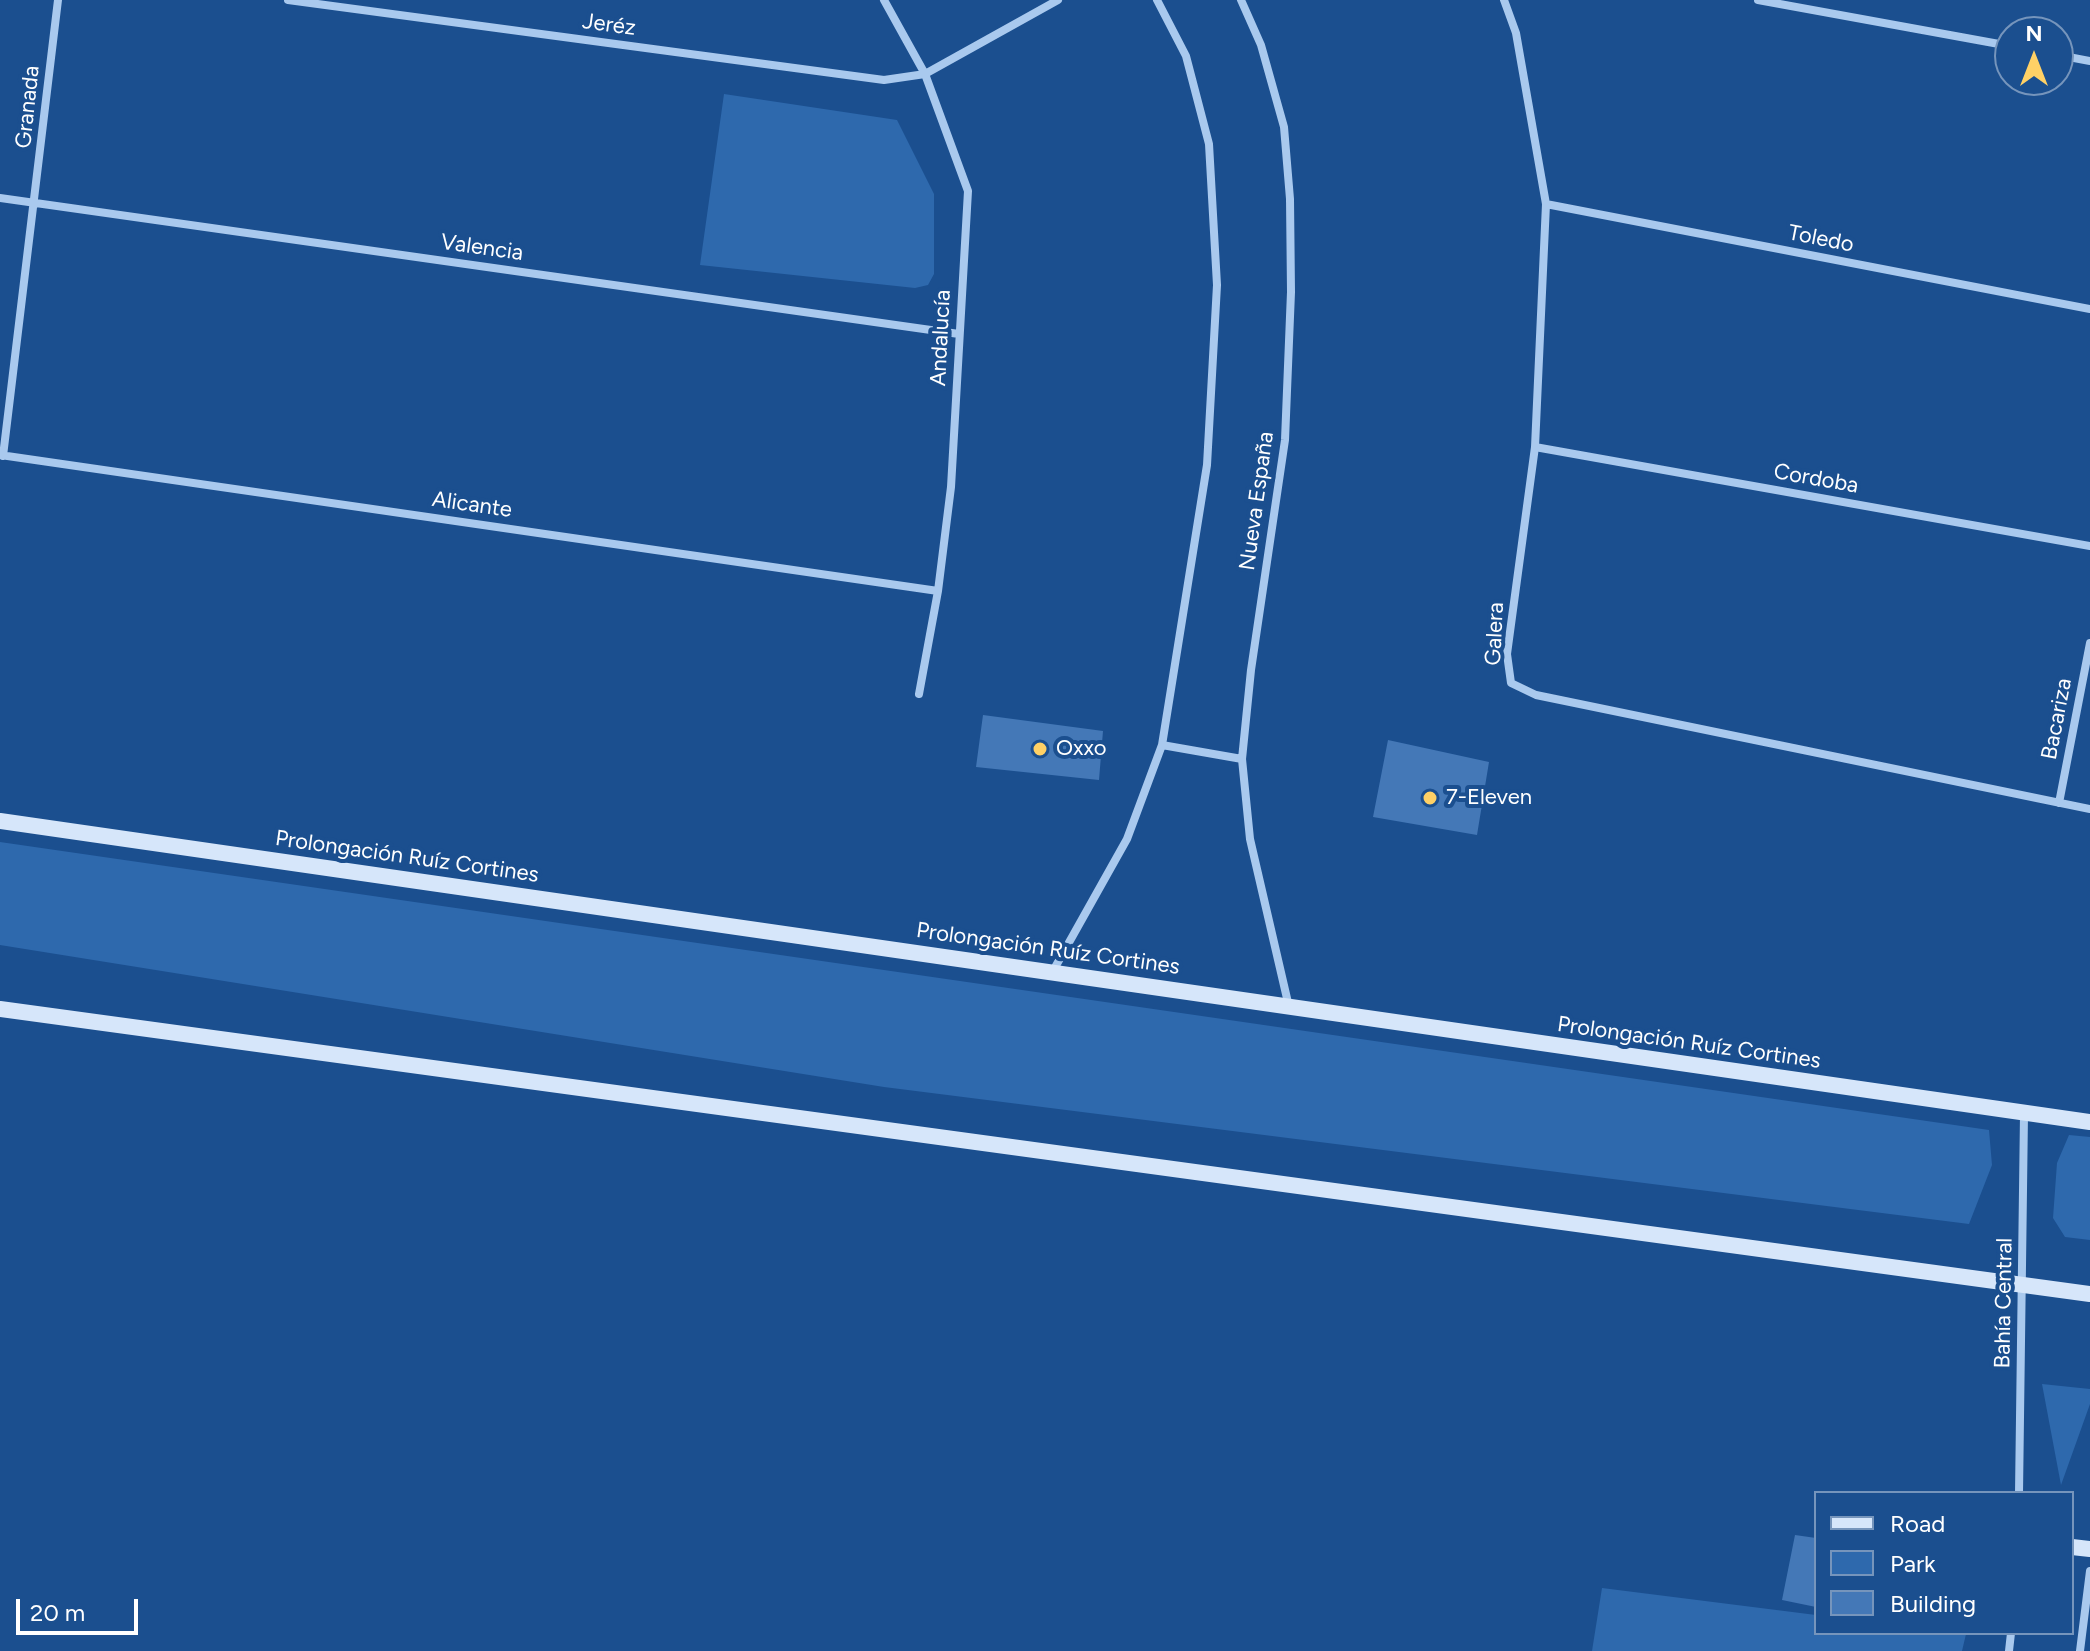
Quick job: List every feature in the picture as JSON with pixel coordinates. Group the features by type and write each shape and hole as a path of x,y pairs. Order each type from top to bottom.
{"main road":[{"name":"Prolongación Ruíz Cortines","path":"0,821 2090,1122"},
{"path":"0,1009 2090,1294"}],"street":[{"name":"Granada","path":"2,456 58,0"},
{"name":"Jeréz","path":"288,0 884,80 925,74"},
{"name":"Andalucía","path":"884,0 925,74 968,191 951,487 938,591 919,694"},
{"path":"925,74 1058,0"},
{"path":"1053,971 1127,839 1162,745 1207,465 1217,285 1209,144 1186,56 1157,0"},
{"name":"Nueva España","path":"1241,0 1261,45 1284,127 1290,199 1291,292 1285,440 1251,670 1242,759 1250,839 1290,1007"},
{"name":"Galera","path":"1504,0 1516,33 1546,204 1535,447 1507,654 1511,683 1536,695 2090,809"},
{"path":"1758,0 1994,43"},
{"name":"Valencia","path":"0,198 959,334"},
{"name":"Toledo","path":"1546,204 2090,309"},
{"name":"Cordoba","path":"1535,447 2090,546"},
{"name":"Alicante","path":"2,456 938,591"},
{"name":"Bacariza","path":"2059,803 2090,643"},
{"path":"1162,745 1242,759"},
{"name":"Bahía Central","path":"2019,1491 2024,1114"},
{"path":"2080,1651 2090,1571"}],"green space":[{"path":"724,94 897,120 934,194 934,274 928,285 915,288 700,265"},
{"path":"0,842 1989,1130 1992,1165 1969,1224 884,1087 0,945"},
{"path":"2069,1135 2090,1137 2090,1240 2065,1237 2053,1218 2057,1163"},
{"path":"2042,1384 2090,1389 2090,1404 2061,1485"},
{"path":"1602,1588 1814,1615 1814,1635 1966,1635 1962,1651 1592,1651"}],"building":[{"name":"Oxxo","path":"983,715 1103,731 1099,780 976,767"},
{"name":"7-Eleven","path":"1388,740 1489,762 1477,835 1373,817"},
{"path":"1795,1535 1814,1538 1814,1607 1782,1600"}],"place":[{"name":"Oxxo","path":"1040,749"},
{"name":"7-Eleven","path":"1430,798"}]}
